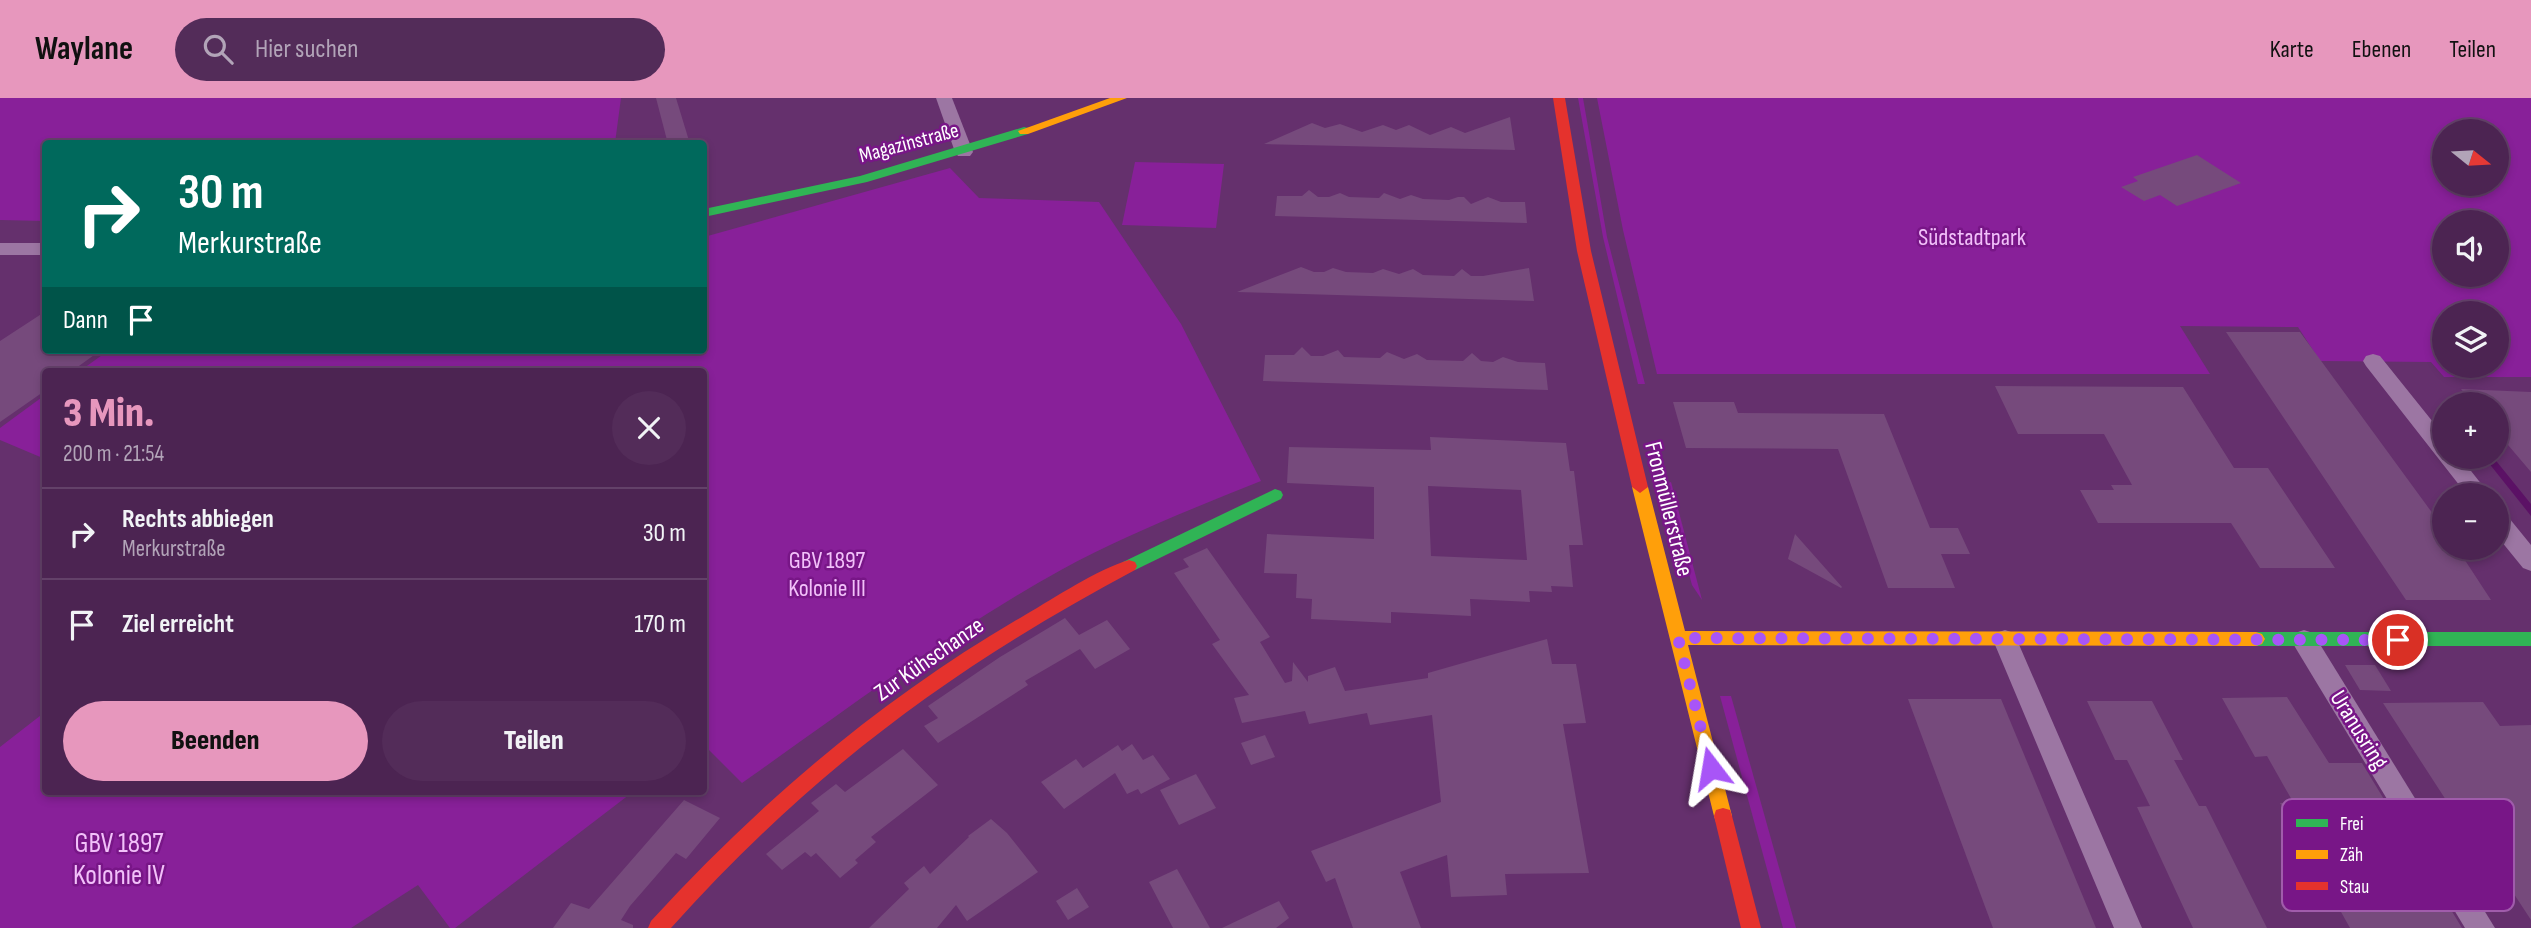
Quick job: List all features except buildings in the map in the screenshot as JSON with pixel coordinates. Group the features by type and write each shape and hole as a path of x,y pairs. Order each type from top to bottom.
{"street":[{"path":"944,98 964,152"},
{"name":"Magazinstraße","path":"707,212 820,190 964,152 1121,98"},
{"name":"Fronmüllerstraße","path":"1559,98 1584,251 1751,928"},
{"path":"0,249 42,249"},
{"path":"2373,361 2432,436"},
{"path":"2458,469 2469,483"},
{"name":"Zur Kühschanze","path":"658,928 758,819 891,711 1021,624 1113,573 1275,495"},
{"path":"2509,534 2531,562"},
{"path":"1678,638 2528,638"},
{"path":"2005,640 2128,928"},
{"name":"Uranusring","path":"2304,640 2402,799"},
{"name":"Uranusring","path":"2471,911 2481,928"}],"green space":[{"path":"0,98 621,98 615,140 42,140 42,221 0,220"},
{"path":"1578,98 1583,98 1607,237 1645,384 1638,384 1603,237"},
{"name":"Südstadtpark","path":"1597,98 2531,98 2531,377 2509,377 2509,301 2432,301 2432,363 2320,361 2298,327 2180,326 2210,374 1657,374 1623,230"},
{"path":"1135,162 1224,164 1216,228 1122,225"},
{"name":"GBV 1897 Kolonie III","path":"950,168 979,198 1099,202 1181,324 1261,481 1110,545 1019,594 899,672 742,783 707,748 707,368 84,368 103,354 707,354 707,236"},
{"path":"42,397 42,458 0,440 0,428"},
{"path":"1671,482 1702,600 1692,585 1665,484"},
{"path":"1720,696 1731,696 1796,928 1783,928"},
{"name":"GBV 1897 Kolonie IV","path":"42,714 42,795 629,795 455,928 450,928 418,885 351,928 0,928 0,747"}],"shaded area":[{"path":"2494,469 2503,469 2531,504 2531,516 2509,488 2509,483 2505,483"}],"traffic: fast":[{"path":"707,212 863,179 1024,131"},
{"path":"1129,566 1275,495"},
{"path":"2256,639 2531,639"}],"traffic: slow":[{"path":"1024,131 1121,98"},
{"path":"1640,487 1723,816"},
{"path":"1678,638 2256,639"}],"traffic: jam":[{"path":"1559,98 1584,251 1640,487"},
{"path":"658,928 709,872 762,820 817,770 875,723 998,639 1129,566"},
{"path":"1723,816 1751,928"}],"route":[{"path":"1711,768 1678,638 2398,640"}]}
